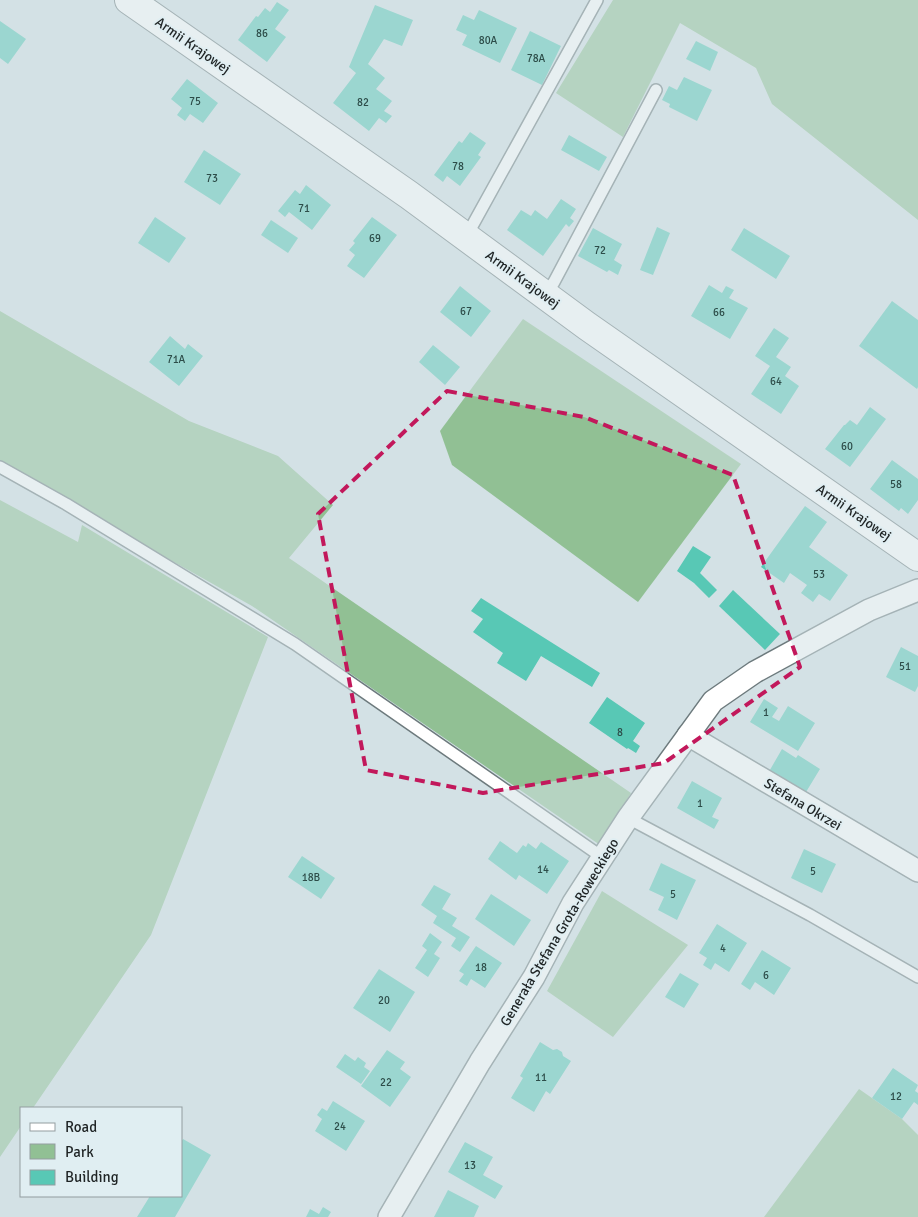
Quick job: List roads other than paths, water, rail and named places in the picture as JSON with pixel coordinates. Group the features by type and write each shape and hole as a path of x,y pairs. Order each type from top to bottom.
{"street":[{"name":"Armii Krajowej","path":"129,0 409,195 587,326 918,557"},
{"name":"Generała Stefana Grota-Roweckiego","path":"390,1217 480,1062 534,977 573,903 628,818 713,701 755,672 869,610 918,590"},
{"name":"Stefana Okrzei","path":"688,735 918,871"}],"lane":[{"path":"466,237 596,0"},
{"path":"545,295 554,282 656,90"},
{"path":"0,467 66,504 295,644 602,858"},
{"path":"628,818 814,917 918,977"}]}
